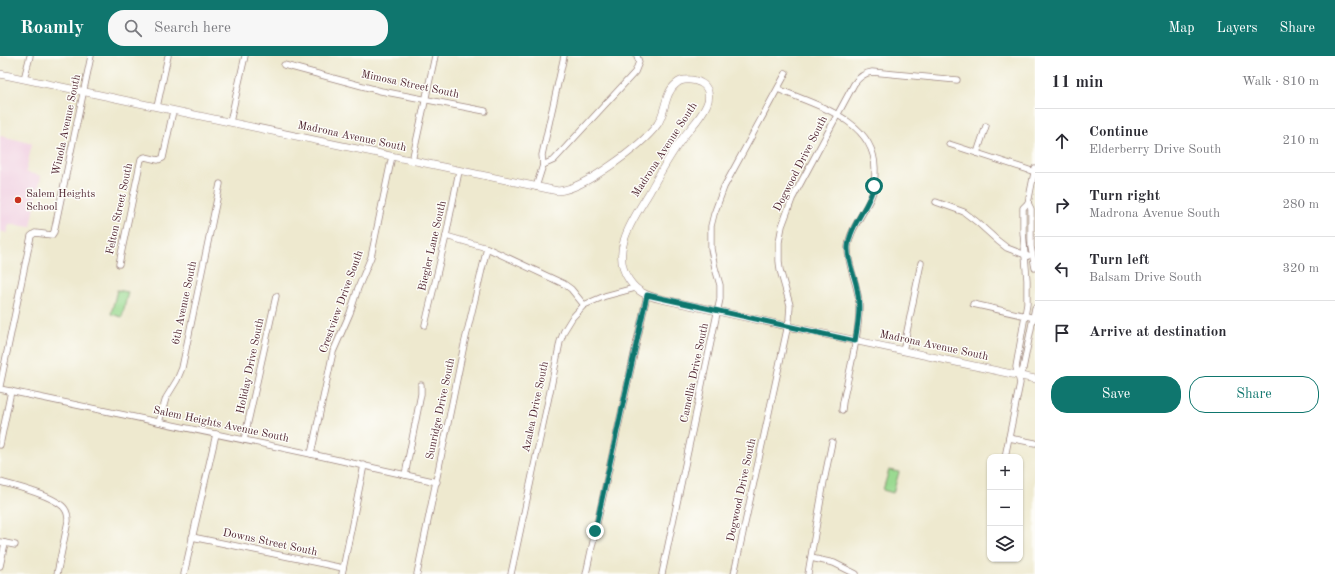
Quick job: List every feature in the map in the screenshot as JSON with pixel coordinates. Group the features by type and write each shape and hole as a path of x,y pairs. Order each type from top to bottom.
{"main road":[{"name":"Madrona Avenue South","path":"0,74 558,191 583,183 626,154 650,132 660,119 669,94 675,84 679,81 698,81 705,85 707,89 708,97 706,106 681,140 666,164 636,215 624,241 622,249 622,265 627,278 635,288 647,295 718,312 1035,379"}],"street":[{"path":"24,79 30,56"},
{"name":"Winola Avenue South","path":"0,388 31,236 34,233 52,235 54,232 91,56"},
{"path":"157,107 168,56"},
{"path":"230,122 245,56"},
{"path":"412,161 435,56"},
{"path":"536,187 543,165 542,155 564,56"},
{"path":"543,165 554,160 635,72 639,62 637,56"},
{"name":"Mimosa Street South","path":"284,64 382,91 485,111"},
{"name":"Dogwood Drive South","path":"734,574 788,327 790,305 782,278 779,242 782,226 792,199 858,78 872,72 957,80"},
{"name":"Camellia Drive South","path":"662,574 721,292 714,268 711,249 711,226 724,187 786,73"},
{"path":"778,89 847,120 863,135 869,144 875,163 873,193 852,233 848,246 849,261 858,290 859,303 858,326 842,410"},
{"name":"Felton Street South","path":"119,264 141,160 145,157 158,160 163,158 173,111"},
{"path":"976,153 986,126"},
{"path":"949,144 1035,171 1028,203 1023,208 1023,232 1028,293 1016,367 1020,383 1006,454"},
{"name":"Crestview Drive South","path":"311,454 333,352 347,320 370,258 392,156"},
{"name":"Biegler Lane South","path":"425,325 446,236 459,171"},
{"name":"6th Avenue South","path":"159,422 166,398 177,380 182,368 220,184"},
{"path":"936,202 964,212 1002,245 1014,252 1034,258"},
{"path":"1028,203 1031,209 1031,239 1035,268"},
{"path":"446,236 487,248 564,284 571,289 584,305"},
{"name":"Sunridge Drive South","path":"417,574 464,345 487,248"},
{"path":"903,351 921,263"},
{"name":"Azalea Drive South","path":"511,574 560,342 567,324 584,305 598,298 635,288"},
{"path":"586,574 647,295"},
{"name":"Holiday Drive South","path":"244,440 276,296"},
{"path":"973,304 1034,318"},
{"path":"1018,376 1023,369 1035,308"},
{"path":"405,475 421,385"},
{"name":"Salem Heights Avenue South","path":"0,388 364,465 436,482"},
{"path":"0,446 11,391"},
{"path":"184,574 216,434"},
{"path":"1009,438 1035,443"},
{"path":"808,574 832,442"},
{"path":"343,571 364,465"},
{"path":"0,482 36,493 64,507 68,521 57,574"},
{"name":"Downs Street South","path":"192,537 343,571"},
{"path":"0,566 3,543 15,545"},
{"path":"811,558 834,563 856,574"},
{"path":"514,565 516,574"}],"shaded area":[{"name":"Salem Heights School","path":"0,136 32,143 26,172 41,176 31,227 9,224 7,233 0,231"}],"green space":[{"path":"117,290 128,292 122,317 111,314"},
{"path":"889,470 899,472 893,493 883,490"}],"place":[{"name":"Salem Heights School","path":"18,200"}],"route":[{"path":"595,531 647,295 718,312 855,341 858,326 859,303 858,290 849,261 848,246 852,233 873,193 874,186"}]}
